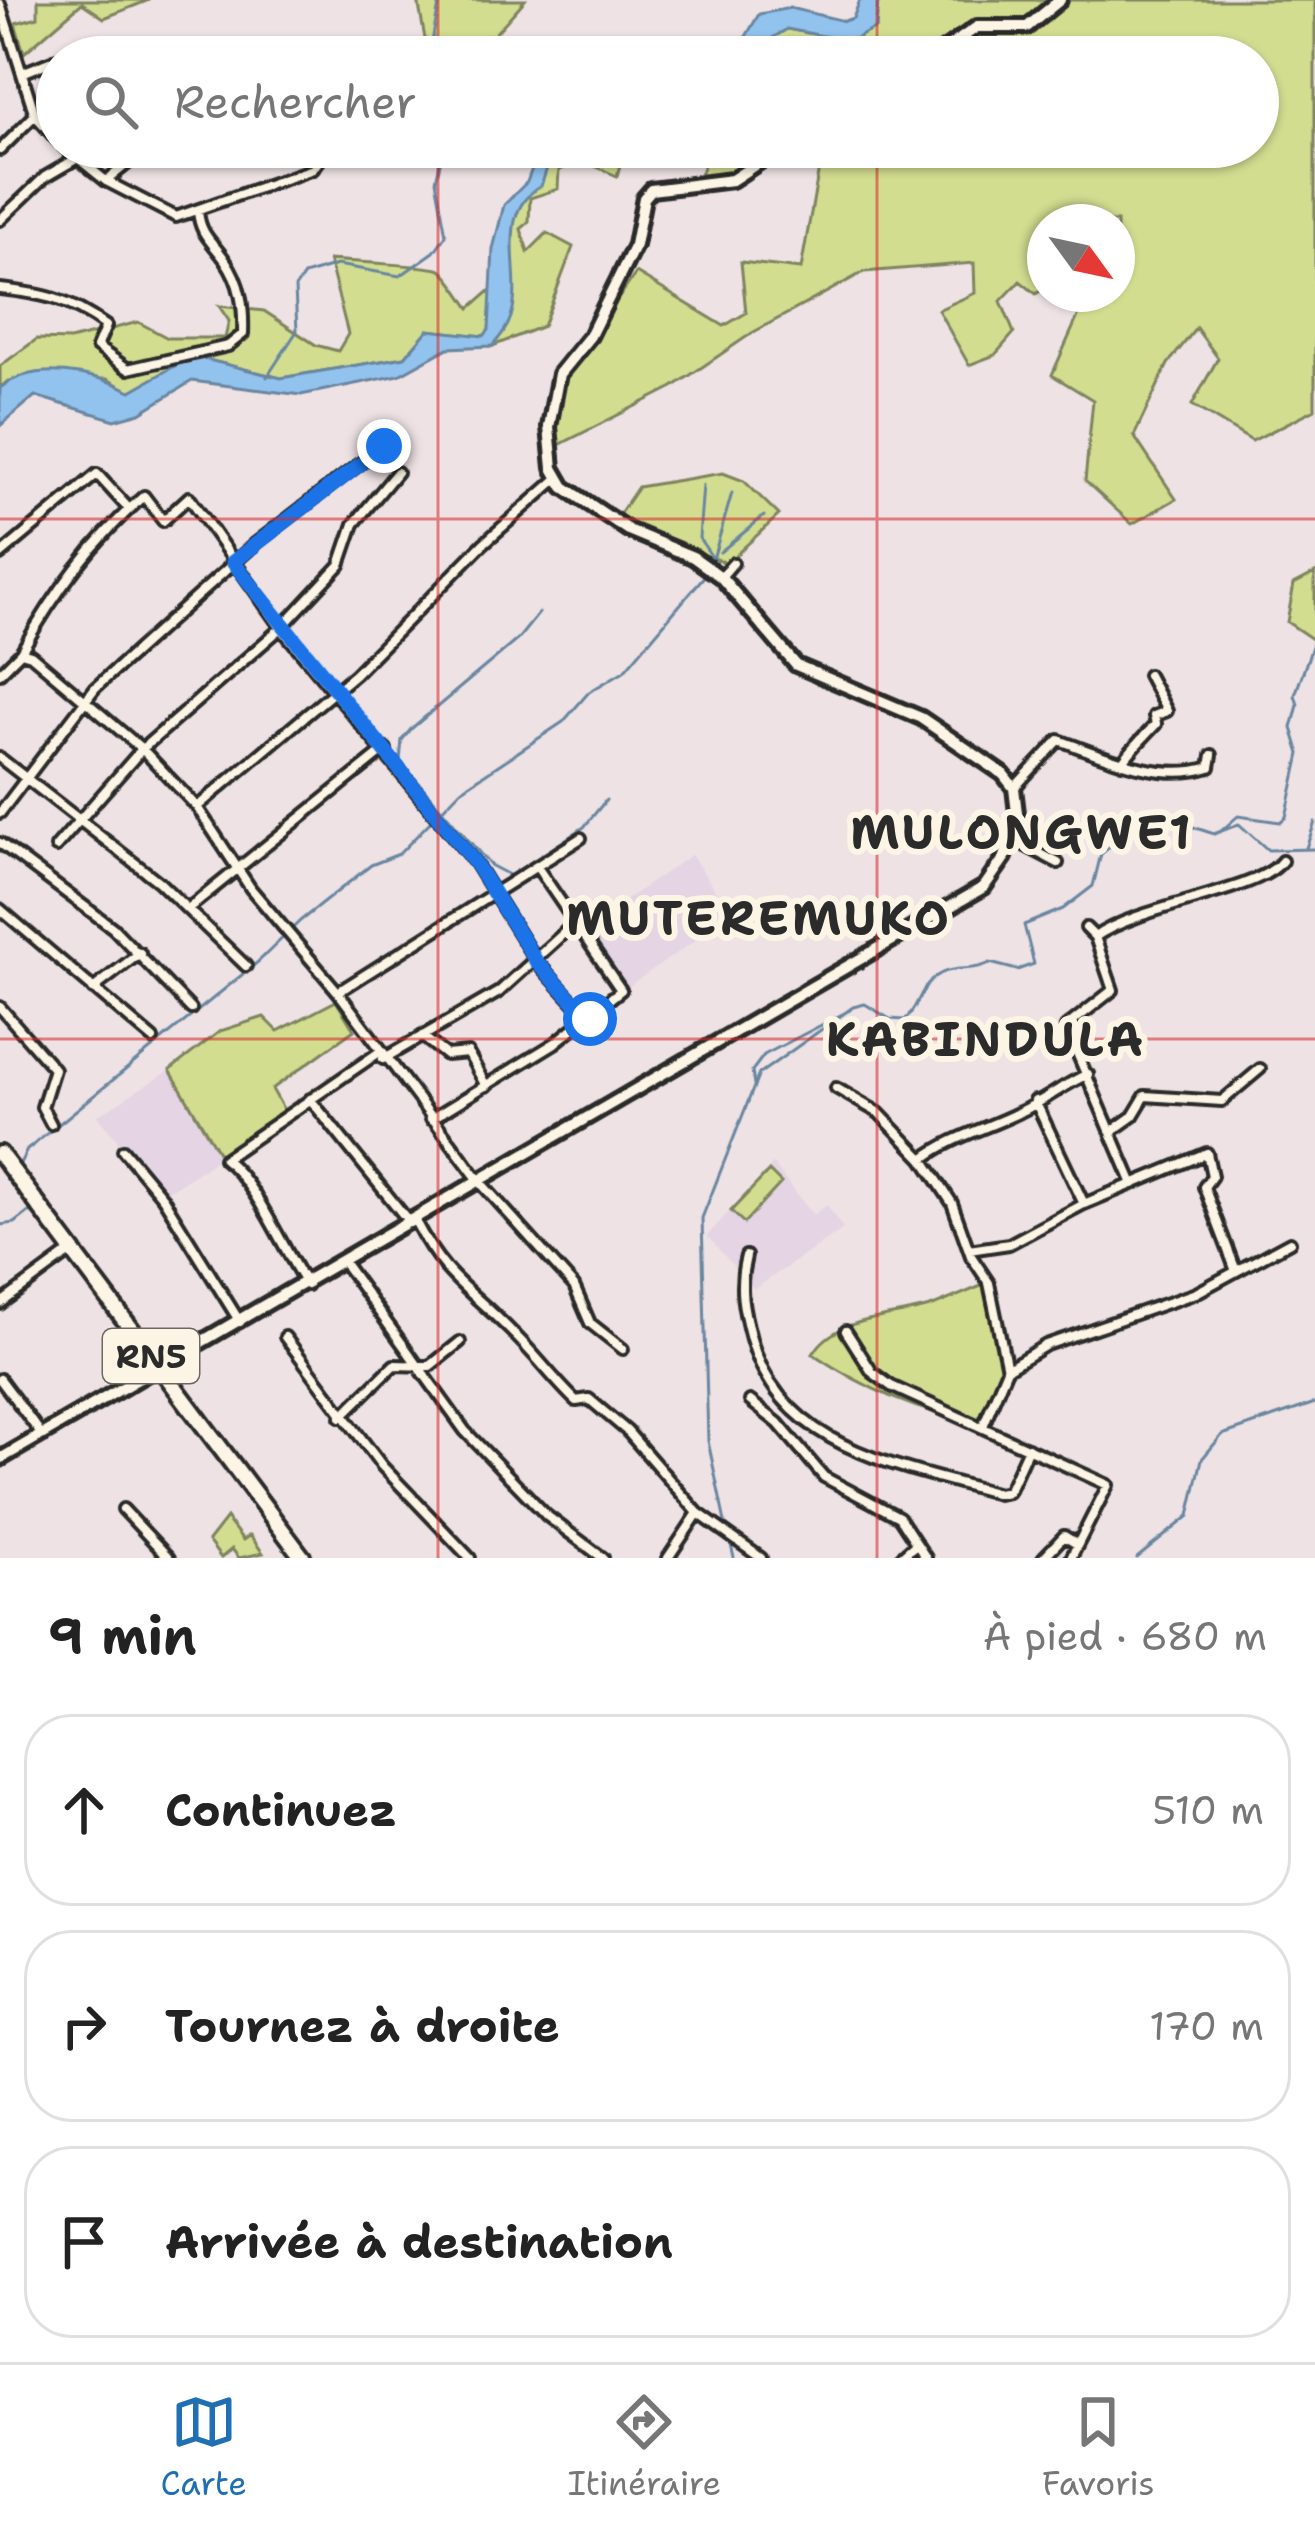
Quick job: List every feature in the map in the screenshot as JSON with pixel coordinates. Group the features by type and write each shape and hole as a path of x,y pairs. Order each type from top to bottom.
{"highway":[{"name":"RN5","path":"0,1154 303,1558"}],"street":[{"path":"964,36 977,27 1027,27 1060,0"},
{"path":"0,4 34,115 0,149"},
{"path":"22,73 36,67"},
{"path":"0,220 60,168"},
{"path":"88,168 176,217 314,168"},
{"path":"106,181 122,168"},
{"path":"751,168 733,180 651,190 644,198 635,245 590,336 559,374 549,427 558,478 628,530 693,557 721,578 796,664 921,718 1014,788"},
{"path":"0,289 62,298 82,307 106,326 97,346 128,369 228,346 244,334 244,306 225,260 200,231 198,211"},
{"path":"0,813 85,700 233,562 384,446"},
{"path":"56,847 142,749 281,628 340,565 353,524 397,472"},
{"path":"0,554 97,474 129,509"},
{"path":"197,807 335,690 558,478"},
{"path":"0,673 21,652 68,574 129,509 144,496 163,521 189,497 281,628 386,749 496,896 536,961 590,1019"},
{"path":"721,578 733,563"},
{"path":"21,652 142,749 197,807 238,867 338,992 380,1056 481,1184 574,1286 590,1324 623,1349"},
{"path":"1122,763 1132,747 1144,742 1156,724 1154,716 1167,711 1148,675"},
{"path":"0,1459 344,1264 984,887 997,874 1012,839 1014,788 1059,740 1122,763 1196,771 1210,767 1212,755"},
{"path":"189,908 386,749"},
{"path":"0,758 189,908 246,965"},
{"path":"338,992 581,838"},
{"path":"1012,839 1058,863"},
{"path":"0,843 140,952 191,1010"},
{"path":"1095,938 1128,916 1242,886 1282,861"},
{"path":"431,1119 590,1019 621,987 537,867"},
{"path":"0,908 153,1039"},
{"path":"307,1285 256,1203 248,1178 224,1160 380,1056 499,992 576,922"},
{"path":"1086,928 1095,938 1113,990 1066,1024 1133,1184"},
{"path":"93,989 140,952"},
{"path":"0,1007 54,1069 42,1107 51,1124"},
{"path":"421,1035 446,1055 468,1053 485,1086"},
{"path":"1112,1131 1133,1116 1145,1096 1222,1101 1260,1069"},
{"path":"923,1159 949,1140 1088,1075"},
{"path":"836,1088 879,1113 923,1159 952,1204 969,1250 989,1283 1007,1370"},
{"path":"310,1099 413,1222 442,1270 508,1327 576,1401 589,1399 627,1431 712,1526 760,1558"},
{"path":"1036,1101 1084,1204"},
{"path":"123,1150 164,1198 240,1322"},
{"path":"969,1250 1009,1244 1084,1204 1207,1153 1212,1176 1204,1186 1209,1210 1236,1271"},
{"path":"983,1426 1007,1370 1046,1345 1135,1318 1290,1241"},
{"path":"0,1304 73,1250"},
{"path":"746,1256 742,1304 759,1368 775,1393 811,1430 863,1453 998,1495 1008,1492 1028,1448"},
{"path":"344,1264 491,1460 547,1516 598,1556"},
{"path":"846,1331 872,1372 891,1386 1108,1485 1071,1558"},
{"path":"285,1337 341,1417 470,1558"},
{"path":"341,1417 394,1365 438,1362 460,1342"},
{"path":"0,1379 42,1435"},
{"path":"750,1401 778,1423 824,1477 898,1517 926,1558"},
{"path":"123,1509 169,1558"},
{"path":"668,1558 698,1513"},
{"path":"1043,1558 1064,1536 1078,1544"},
{"path":"899,1558 916,1544"}],"shaded area":[{"path":"691,855 732,915 626,988 585,928"},
{"path":"170,1070 221,1157 163,1194 97,1116"},
{"path":"773,1164 813,1215 827,1205 843,1229 754,1289 707,1236"}],"green space":[{"path":"38,0 149,0 104,18 82,3 44,36 36,36 36,43 24,53 15,23 38,17"},
{"path":"418,0 525,0 494,35 424,36"},
{"path":"878,0 1315,0 1315,409 1252,441 1192,405 1218,358 1196,328 1168,364 1134,436 1176,499 1132,524 1085,481 1093,400 1052,375 1080,312 1135,312 1135,204 1027,204 1027,287 1020,281 1001,301 1014,333 995,355 969,365 938,310 975,293 974,263 864,272 752,333 673,387 553,448 562,380 636,273 724,326 746,313 741,262 801,269 819,168 1279,168 1279,36 860,36 876,28"},
{"path":"787,29 824,36 776,36"},
{"path":"564,168 559,170 558,189 530,198 529,222 521,229 528,252 547,233 573,247 543,326 493,346 510,302 515,218 545,169"},
{"path":"703,168 748,168 698,181"},
{"path":"329,260 441,270 470,308 492,289 489,330 484,336 428,330 405,357 281,378 192,356 131,392 107,379 8,381 0,388 0,366 37,339 70,340 138,322 168,338 225,338 229,321 219,306 264,311 316,345 338,351 348,334"},
{"path":"723,473 744,481 779,515 727,563 614,522 638,487"},
{"path":"1315,573 1315,641 1287,622 1294,584"},
{"path":"336,1001 354,1030 272,1089 285,1112 221,1157 170,1070 220,1031 264,1017 278,1031"},
{"path":"769,1171 781,1183 744,1223 731,1211"},
{"path":"986,1284 1005,1367 982,1424 894,1398 813,1354 823,1341 851,1325 933,1306"},
{"path":"226,1518 243,1540 250,1535 263,1553 239,1558 232,1549 221,1558 208,1541"}],"water":[{"path":"860,0 878,0 876,28 860,36 787,29 776,36 746,36 759,14 790,8 844,21 853,18"},
{"path":"532,168 547,168 541,186 517,213 514,305 508,325 493,346 448,348 399,375 301,395 192,381 140,413 115,420 35,396 0,426 0,388 30,374 83,375 131,391 192,356 281,378 405,357 428,330 484,336 489,330 493,249 504,205 527,182"}],"waterway":[{"path":"433,36 440,0"},
{"path":"267,377 297,331 295,288 304,275 337,265 400,276 434,252 446,235 436,180 439,168"},
{"path":"703,485 699,538 714,560"},
{"path":"711,566 732,493"},
{"path":"720,552 764,516"},
{"path":"18,1167 27,1150 259,961 300,921 371,865 399,854 461,790 563,722 589,692 624,671 706,574"},
{"path":"539,613 518,639 412,728 402,740 400,761 490,865 511,876 584,827 606,800"},
{"path":"1221,831 1238,816 1280,822 1286,817 1300,754 1292,728 1298,705 1295,695 1315,638"},
{"path":"726,1527 708,1441 702,1218 759,1074 853,1007 865,1004 890,1019 905,1020 929,983 942,973 990,963 1017,970 1034,964 1024,925 1063,909 1093,886 1101,854 1151,813 1214,834 1239,824 1268,850 1315,849"},
{"path":"1306,848 1315,822"},
{"path":"754,1085 752,1071 764,1055 850,1010"},
{"path":"31,1184 42,1200"},
{"path":"0,1225 15,1223 30,1211"},
{"path":"1137,1558 1189,1516 1202,1459 1222,1435 1315,1403"},
{"path":"729,1536 734,1558"}],"district":[{"name":"MULONGWE1","path":"1022,832"},
{"name":"MUTEREMUKO","path":"759,918"},
{"name":"KABINDULA","path":"986,1039"}],"route":[{"path":"384,446 233,562 259,590 281,628 386,749 475,863 536,961 590,1019"}]}
